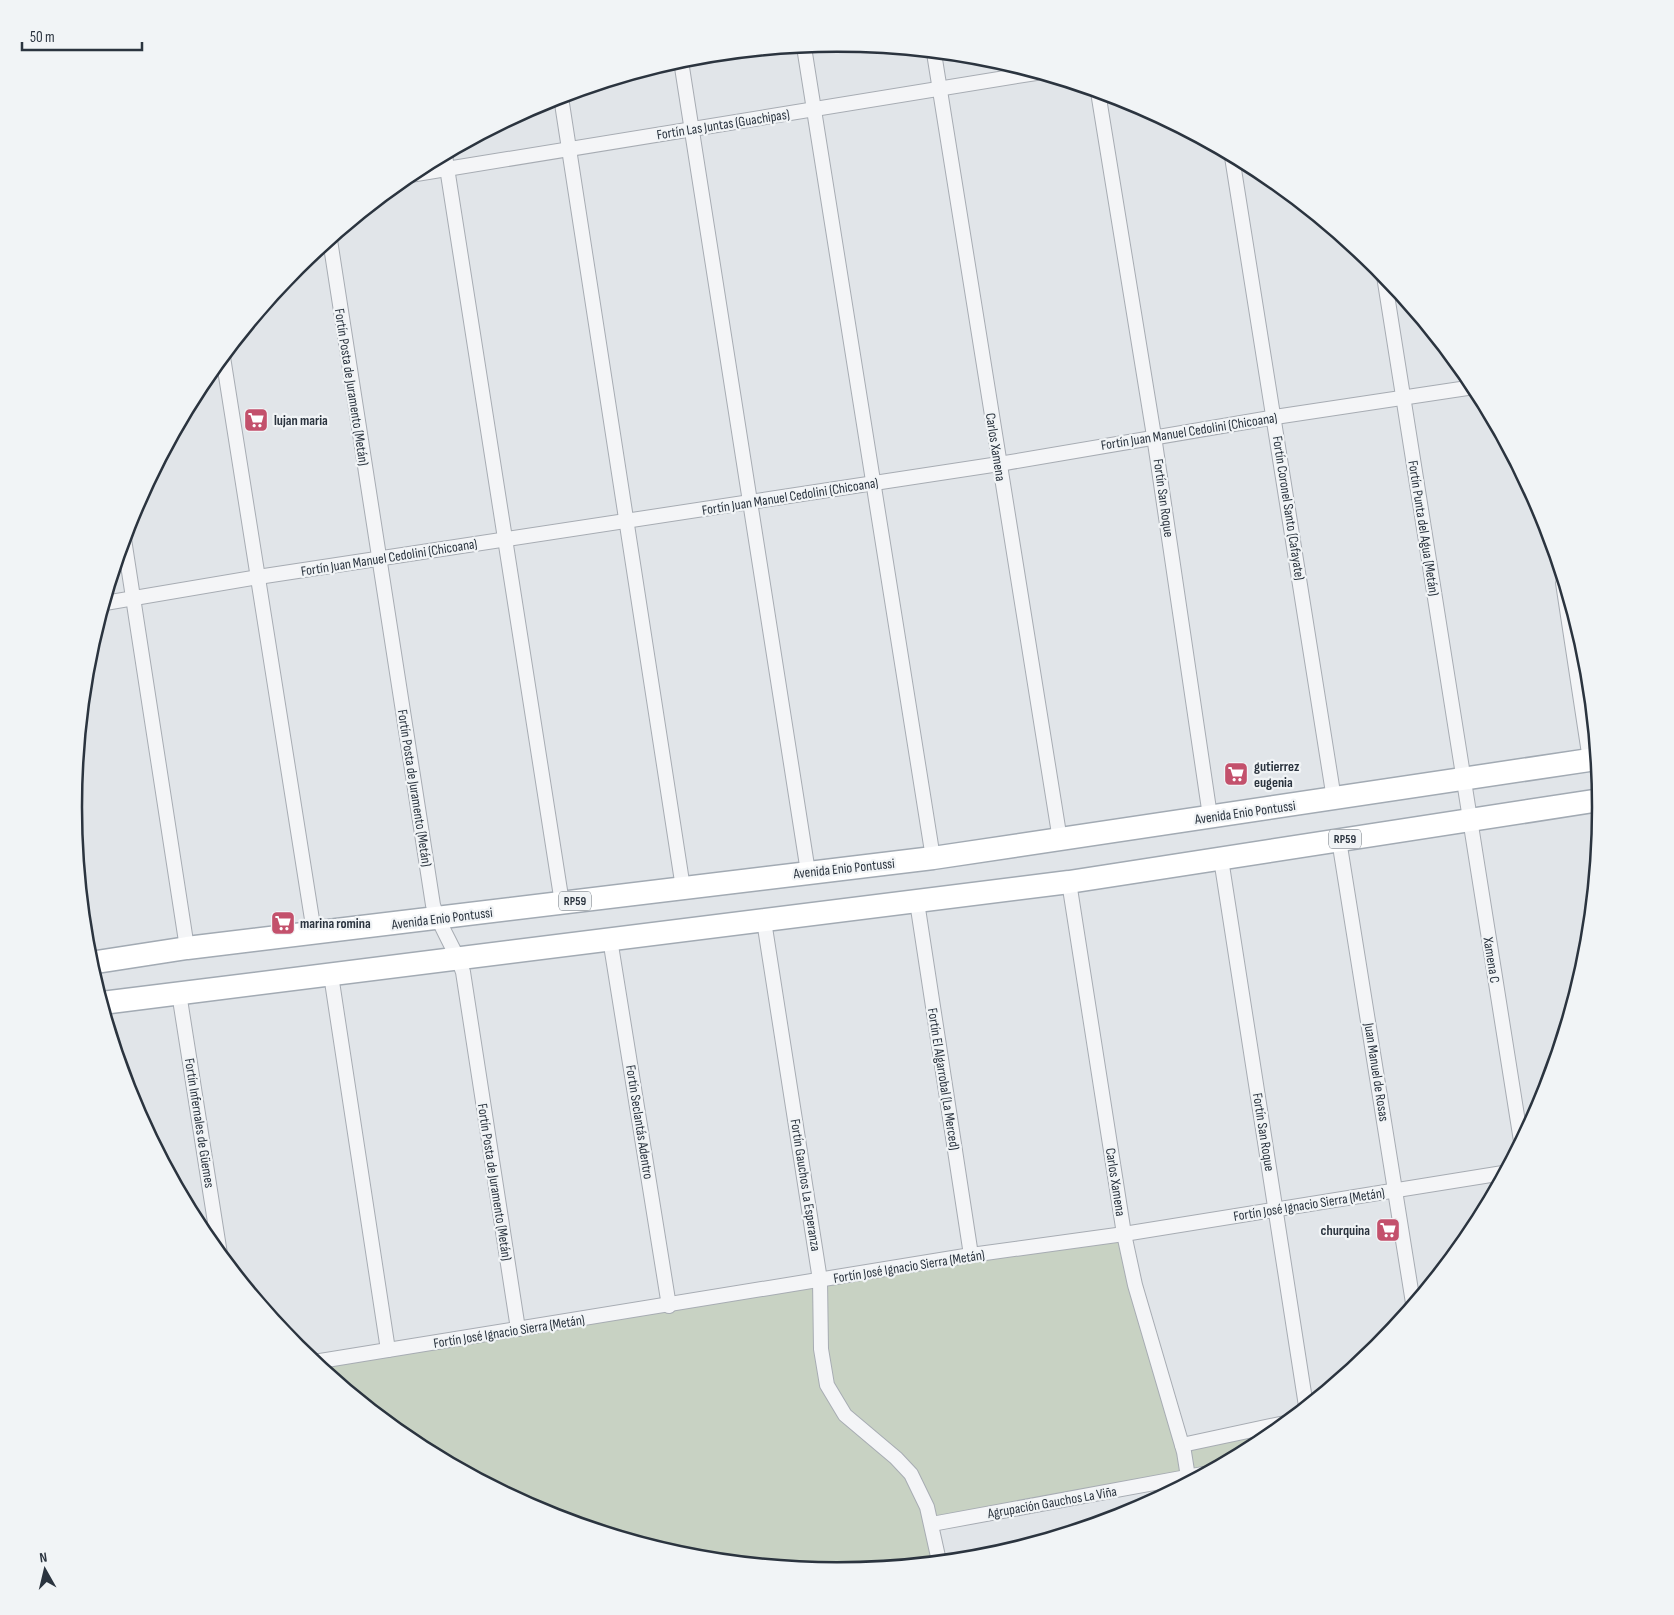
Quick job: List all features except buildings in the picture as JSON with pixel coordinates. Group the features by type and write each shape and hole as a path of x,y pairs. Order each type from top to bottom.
{"main road":[{"name":"Avenida Enio Pontussi","path":"99,962 314,932 437,919 933,858 1590,759"},
{"name":"RP59","path":"108,1002 1069,882 1470,820 1592,805"}],"street":[{"path":"805,53 933,858"},
{"name":"Carlos Xamena","path":"935,59 1060,840"},
{"path":"682,69 808,872"},
{"name":"Fortín Las Juntas (Guachipas)","path":"431,172 1023,76"},
{"name":"Fortín San Roque","path":"1099,100 1154,436 1210,816"},
{"path":"562,105 683,888"},
{"path":"447,162 562,903"},
{"name":"Fortín Coronel Santo (Cafayate)","path":"1233,166 1275,417 1334,799"},
{"name":"Fortín Posta de Juramento (Metán)","path":"331,247 432,895 437,919 458,958 463,972 518,1329"},
{"name":"Fortín Punta del Agua (Metán)","path":"1386,290 1463,780"},
{"path":"225,367 314,932"},
{"name":"Fortín Juan Manuel Cedolini (Chicoana)","path":"111,602 258,577 999,464 1154,436 1465,388"},
{"path":"126,554 187,948"},
{"path":"1573,643 1587,726"},
{"name":"Xamena C","path":"1463,780 1519,1130"},
{"name":"Juan Manuel de Rosas","path":"1339,840 1412,1297"},
{"name":"Fortín San Roque","path":"1221,859 1305,1399"},
{"name":"Carlos Xamena","path":"1069,882 1124,1234 1135,1285 1182,1445 1188,1476"},
{"name":"Fortín El Algarrobal (La Merced)","path":"917,902 970,1256"},
{"name":"Fortín Gauchos La Esperanza","path":"764,921 820,1280 821,1348 827,1384 834,1399 845,1414 896,1458 911,1474 927,1506 938,1556"},
{"name":"Fortín Seclantás Adentro","path":"610,939 669,1306"},
{"path":"331,975 388,1350"},
{"name":"Fortín Infernales de Güemes","path":"179,993 218,1239"},
{"name":"Fortín José Ignacio Sierra (Metán)","path":"324,1360 970,1256 1124,1234 1497,1174"},
{"path":"1182,1445 1268,1427"},
{"name":"Agrupación Gauchos La Viña","path":"932,1524 1184,1478"}],"green space":[{"path":"1122,1238 1178,1445 1265,1428 1193,1473 930,1525 935,1556 886,1561 788,1561 738,1556 642,1537 548,1505 503,1485 459,1461 418,1435 377,1406 327,1364"}],"place":[{"name":"lujan maria","path":"256,420"},
{"name":"gutierrez eugenia","path":"1236,774"},
{"name":"marina romina","path":"283,923"},
{"name":"churquina","path":"1388,1230"}]}
